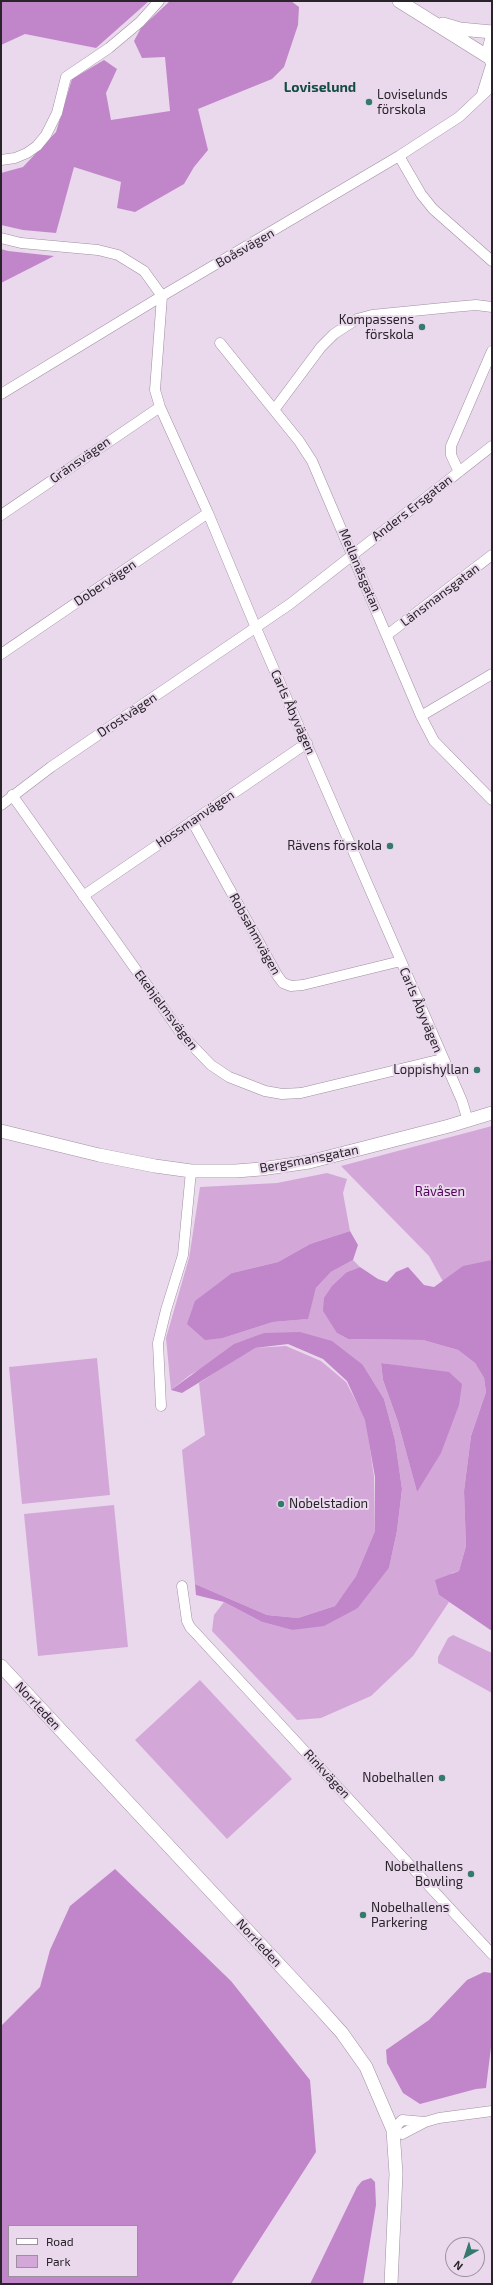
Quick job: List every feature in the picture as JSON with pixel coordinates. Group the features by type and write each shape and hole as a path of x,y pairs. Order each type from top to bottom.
{"street":[{"path":"1,160 15,158 28,153 37,146 49,131 57,113 66,77 109,48 140,22 159,1"},
{"path":"399,1 429,19 491,61"},
{"path":"429,19 460,29 492,32"},
{"path":"491,61 489,49 492,38"},
{"name":"Boåsvägen","path":"482,94 491,61"},
{"name":"Boåsvägen","path":"1,394 162,296 250,246 399,156 459,117 492,86"},
{"path":"399,156 421,194 433,209 492,261"},
{"path":"1,238 21,243 84,247 118,255 144,271 162,296"},
{"name":"Carls Åbyvägen","path":"162,296 155,390 160,407 208,513 442,1059 462,1101 468,1121"},
{"path":"274,410 321,347 334,334 357,319 372,315 453,307 476,305 492,307"},
{"name":"Mellanåsgatan","path":"220,343 274,410 312,461 421,716 434,741 492,800"},
{"path":"459,472 451,455 451,446 492,352"},
{"name":"Gränsvägen","path":"1,515 160,407"},
{"name":"Anders Ersgatan","path":"256,628 353,555 492,446"},
{"name":"Dobervägen","path":"1,654 208,513"},
{"name":"Länsmansgatan","path":"387,635 490,560"},
{"name":"Drostvägen","path":"1,805 12,795 256,628"},
{"path":"421,716 492,674"},
{"name":"Hossmanvägen","path":"84,896 307,743"},
{"name":"Ekehjelmsvägen","path":"12,795 183,1036 211,1065 229,1077 266,1091 282,1094 301,1093 442,1059"},
{"name":"Robsahmvägen","path":"192,821 283,983 291,986 303,985 401,961"},
{"name":"Bergsmansgatan","path":"2,1130 99,1155 190,1171 236,1171 285,1167 389,1143 492,1113"},
{"path":"161,1406 158,1343 166,1310 183,1254 190,1171"},
{"name":"Rinkvägen","path":"182,1586 187,1621 190,1628 492,1954"},
{"name":"Norrleden","path":"1,1666 337,2028 366,2067 393,2130 396,2174 390,2281"},
{"path":"393,2130 402,2120 425,2122 492,2111"}],"green space":[{"name":"Rävåsen","path":"492,1126 492,1371 429,1256 341,1166"},
{"path":"327,1173 347,1179 343,1193 350,1231 310,1244 278,1262 232,1273 223,1338 273,1322 307,1319 316,1288 331,1272 353,1260 360,1267 347,1272 337,1333 348,1339 423,1340 458,1350 475,1363 484,1378 486,1392 471,1436 464,1491 466,1546 459,1571 452,1573 439,1595 449,1602 413,1656 371,1696 321,1718 297,1720 212,1631 214,1615 224,1602 262,1622 292,1630 358,1608 389,1568 397,1531 402,1489 395,1440 384,1399 363,1365 264,1333 190,1375 171,1390 166,1338 189,1258 200,1187 277,1183","holes":["381,1363 413,1368 417,1492 398,1422 383,1380"]},
{"name":"Nobelstadion","path":"286,1346 321,1361 346,1382 366,1420 374,1477 375,1531 356,1576 335,1606 298,1618 267,1615 195,1584 182,1450 205,1435 199,1383 253,1348"},
{"path":"97,1358 110,1495 22,1504 9,1367"},
{"path":"114,1505 128,1647 38,1656 24,1514"},
{"path":"453,1635 492,1653 492,1693 438,1663 438,1657 448,1638"},
{"path":"200,1680 292,1779 227,1839 135,1740"}],"shaded area":[{"path":"1,1 149,1 96,48 25,34 1,45"},
{"path":"170,1 291,1 299,7 298,25 284,67 272,79 198,109 208,150 194,167 184,184 135,212 117,208 121,182 74,167 56,233 23,230 1,225 1,173 23,167 56,132 72,79 104,60 117,69 106,93 111,120 170,111 165,57 142,58 134,41 141,28"},
{"path":"1,249 8,251 54,256 1,283"},
{"path":"350,1231 358,1245 353,1260 331,1272 316,1288 308,1319 273,1322 223,1338 205,1340 187,1324 195,1301 232,1273 278,1262 310,1244"},
{"path":"492,1260 492,1631 439,1595 435,1580 459,1571 466,1546 464,1491 471,1436 486,1392 484,1378 475,1363 458,1350 423,1340 348,1339 337,1333 323,1311 324,1298 332,1286 347,1272 360,1267 378,1279 387,1282 396,1272 408,1267 424,1285 434,1287 463,1266"},
{"path":"300,1332 332,1341 363,1365 384,1399 395,1440 402,1489 397,1531 389,1568 358,1608 324,1626 292,1630 262,1622 224,1602 196,1595 195,1584 267,1615 298,1618 335,1606 356,1576 375,1531 375,1477 365,1420 347,1381 323,1359 288,1344 255,1348 182,1393 171,1390 234,1344 264,1333"},
{"path":"381,1363 449,1372 462,1384 459,1405 441,1453 417,1492 398,1422 383,1380"},
{"path":"115,1869 231,1981 310,2080 316,2152 231,2284 1,2284 1,2026 40,1987 50,1950 70,1906"},
{"path":"484,1972 492,1973 492,2039 486,2088 476,2089 420,2104 403,2093 387,2063 386,2050 429,2020 467,1980"},
{"path":"371,2178 375,2182 376,2205 363,2284 310,2284 357,2187 362,2181"}],"place":[{"name":"Loviselunds förskola","path":"369,102"},
{"name":"Kompassens förskola","path":"422,327"},
{"name":"Rävens förskola","path":"390,846"},
{"name":"Loppishyllan","path":"477,1070"},
{"name":"Nobelstadion","path":"281,1504"},
{"name":"Nobelhallen","path":"442,1778"},
{"name":"Nobelhallens Bowling","path":"471,1874"},
{"name":"Nobelhallens Parkering","path":"363,1915"}],"district":[{"name":"Loviselund","path":"320,87"}]}
